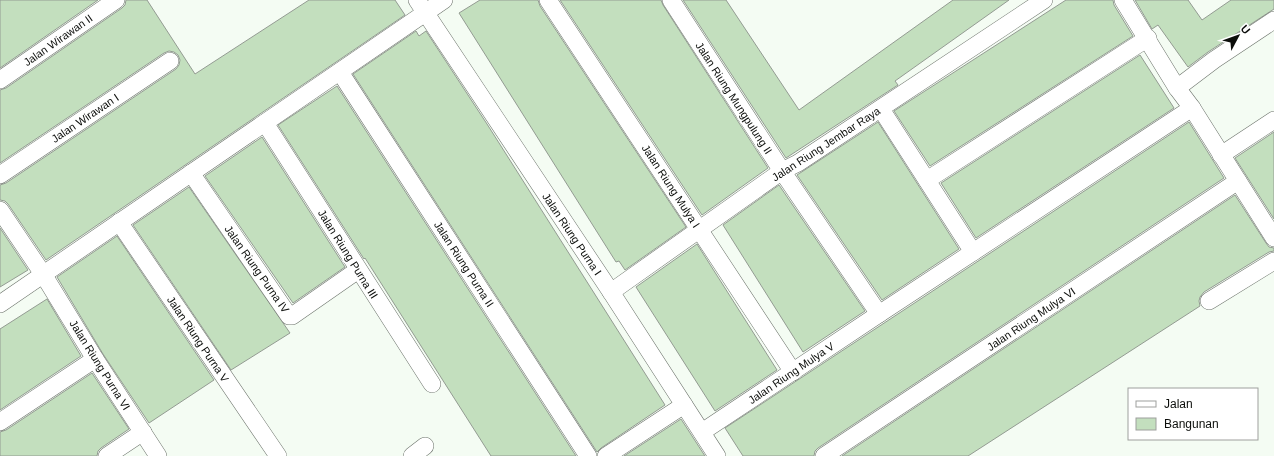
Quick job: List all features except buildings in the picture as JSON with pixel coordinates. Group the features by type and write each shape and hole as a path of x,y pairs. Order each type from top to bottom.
{"street":[{"name":"Jalan Wirawan II","path":"0,80 116,0"},
{"path":"0,304 340,72 421,7 444,0"},
{"name":"Jalan Riung Mulya I","path":"548,0 793,372"},
{"name":"Jalan Riung Mungpulung II","path":"671,0 782,171 879,314"},
{"name":"Jalan Riung Jembar Raya","path":"611,292 782,171 798,163 1044,0"},
{"path":"1123,0 1148,38 1177,88 1192,108 1238,181 1271,227"},
{"name":"Jalan Riung Purna I","path":"421,7 611,292 717,456"},
{"path":"1177,88 1214,60 1274,20"},
{"path":"927,180 1148,38"},
{"name":"Jalan Wirawan I","path":"0,175 170,61"},
{"name":"Jalan Riung Purna II","path":"340,72 588,456"},
{"path":"881,108 973,252"},
{"name":"Jalan Riung Mulya V","path":"702,432 1192,108"},
{"path":"1221,155 1274,120"},
{"name":"Jalan Riung Purna III","path":"265,122 432,384"},
{"name":"Jalan Riung Purna IV","path":"191,173 289,316 292,316 358,270"},
{"name":"Jalan Riung Mulya VI","path":"824,456 1238,181"},
{"name":"Jalan Riung Purna VI","path":"0,210 43,274 95,359 158,456"},
{"name":"Jalan Riung Purna V","path":"119,222 278,456"},
{"path":"1210,301 1274,262"},
{"path":"0,422 95,359"},
{"path":"606,456 684,405"},
{"path":"106,456 143,432"}]}
